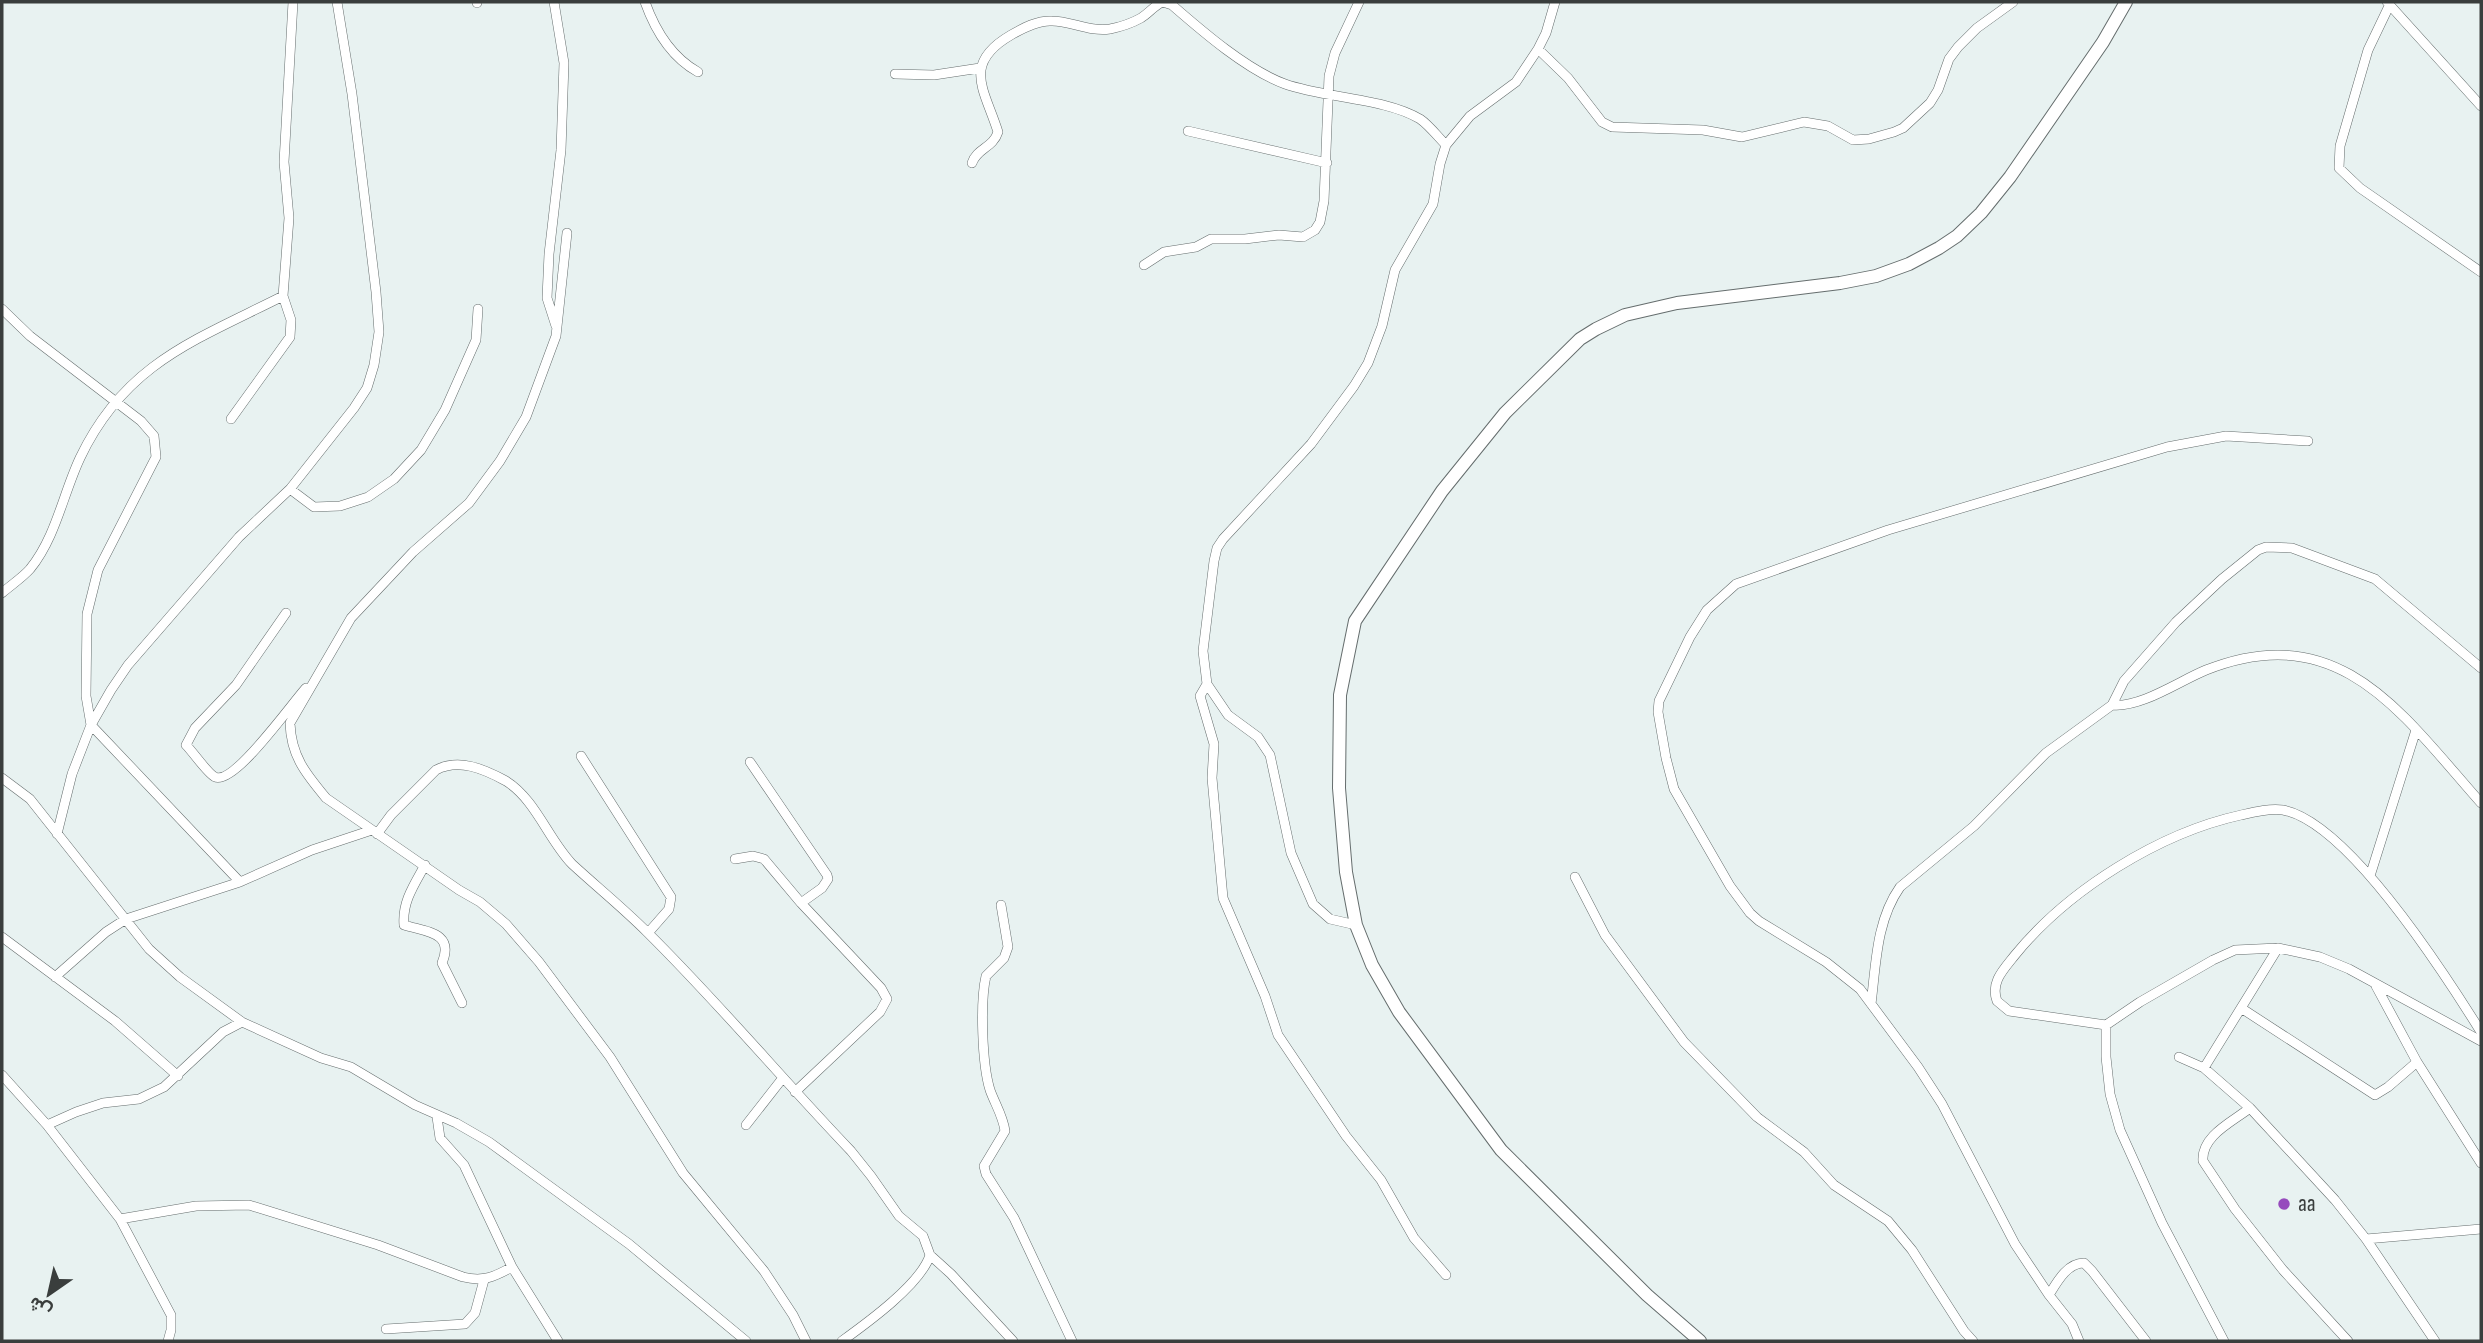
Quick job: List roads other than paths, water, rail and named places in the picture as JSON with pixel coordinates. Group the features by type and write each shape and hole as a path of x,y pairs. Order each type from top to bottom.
{"main road":[{"path":"1700,1341 1647,1295 1501,1150 1399,1012 1373,965 1356,925 1346,872 1339,788 1340,695 1355,621 1442,491 1505,413 1580,339 1595,328 1625,315 1677,303 1876,276 1909,264 1939,248 1957,236 1981,213 2010,177 2103,42 2126,2"}],"street":[{"path":"231,419 290,337 291,320 283,296 289,218 284,162 293,2"},
{"path":"57,834 72,774 91,725 128,665 239,537 290,489 367,388 379,332 376,292 354,107 337,2"},
{"path":"554,2 564,63 561,149 549,254 547,298 556,327"},
{"path":"645,2 668,48 682,63 698,72"},
{"path":"971,163 974,156 996,139 998,132 981,81 980,68 994,47 1036,23 1055,21 1110,29 1142,18 1163,2 1172,5 1249,66 1271,79 1399,110 1421,119 1446,145"},
{"path":"1144,265 1164,253 1196,247 1211,239 1245,239 1279,234 1300,237 1310,234 1320,222 1327,163 1329,76 1335,54 1359,2"},
{"path":"1356,925 1330,919 1313,904 1290,853 1270,755 1258,737 1228,715 1207,684 1203,651 1217,548 1266,490 1311,443 1364,370 1382,326 1395,271 1430,213 1446,145 1470,116 1516,82 1546,33 1555,2"},
{"path":"1538,49 1568,78 1602,122 1612,127 1703,130 1742,137 1758,135 1798,122 1824,125 1853,140 1868,139 1903,128 1930,103 1938,90 1949,59 1958,47 1977,28 2013,2"},
{"path":"2481,106 2389,3 2368,50 2340,146 2339,168 2360,188 2481,272"},
{"path":"895,74 934,75 980,68"},
{"path":"1188,131 1327,163"},
{"path":"567,233 556,336 526,417 500,461 470,503 413,552 351,618 290,723 290,741 306,773 326,797 494,912 539,962 610,1057 683,1173 764,1271 793,1315 806,1341"},
{"path":"2,593 28,572 44,547 80,458 115,400 147,370 180,347 283,296"},
{"path":"2,309 30,336 115,400 155,436 156,457 98,570 90,598 85,641 86,696 91,725 240,882"},
{"path":"290,489 314,507 340,506 368,497 394,479 421,450 446,410 476,340 478,309"},
{"path":"2079,1341 2072,1324 2049,1295 2009,1234 1945,1110 1918,1067 1860,989 1826,962 1750,913 1721,872 1674,789 1665,758 1658,712 1659,701 1690,637 1707,610 1736,584 1754,576 1900,526 2153,450 2226,436 2308,441"},
{"path":"1871,1004 1883,922 1892,898 1900,887 1974,826 2046,753 2112,705 2124,681 2176,622 2258,550 2266,547 2292,548 2375,579 2481,668"},
{"path":"286,613 236,685 195,728 187,745 214,777 222,778 233,773 316,676"},
{"path":"2112,705 2137,701 2205,671 2251,656 2294,655 2313,659 2351,674 2397,709 2481,803"},
{"path":"1207,684 1200,696 1214,744 1212,778 1220,886 1267,1001 1275,1029 1299,1069 1346,1136 1381,1180 1413,1238 1446,1275"},
{"path":"2370,876 2416,730"},
{"path":"581,756 671,897 669,909 648,933"},
{"path":"750,762 827,875 825,884 801,903"},
{"path":"55,977 106,932 126,919 240,882 312,850 374,832 436,770 452,764 471,766 513,787 533,809 558,847 573,864 648,933 795,1092 864,1167 899,1216 923,1236 930,1255 1013,1341"},
{"path":"2,778 30,799 149,948 180,976 242,1022 321,1058 351,1068 437,1117 464,1128 510,1156 629,1244 746,1341"},
{"path":"2481,1032 2452,987 2370,876 2331,837 2311,823 2283,810 2253,812 2204,826 2151,849 2110,871 2035,933 2002,971 1994,988 1997,1001 2009,1011 2106,1025 2140,1002 2235,950 2278,948 2320,957 2348,969 2481,1041"},
{"path":"735,859 753,856 764,859 801,903 881,988 887,999 880,1012 795,1092"},
{"path":"425,865 406,900 404,925 435,934 445,943 442,963 462,1003"},
{"path":"1574,877 1613,946 1684,1042 1757,1117 1804,1152 1833,1185 1888,1221 1912,1250 1973,1341"},
{"path":"1001,905 1008,947 1004,958 986,976 984,1032 985,1070 1005,1131 984,1166 989,1179 1014,1218 1072,1341"},
{"path":"2,937 115,1021 178,1076"},
{"path":"2204,1068 2278,948"},
{"path":"2375,985 2417,1062 2481,1163"},
{"path":"2241,1008 2375,1095 2417,1062"},
{"path":"47,1125 103,1103 139,1099 164,1087 223,1032 242,1022"},
{"path":"2106,1025 2110,1094 2120,1130 2168,1235 2224,1341"},
{"path":"2179,1057 2204,1068 2250,1108 2315,1176 2366,1239 2435,1341"},
{"path":"2,1075 47,1125 120,1219 171,1315 168,1341"},
{"path":"746,1125 782,1079"},
{"path":"2250,1108 2208,1140 2203,1161 2235,1209 2284,1270 2348,1341"},
{"path":"437,1117 438,1133 464,1165 512,1267 558,1341"},
{"path":"120,1219 195,1206 249,1205 378,1245 463,1277 484,1280 512,1267"},
{"path":"2366,1239 2481,1229"},
{"path":"842,1341 913,1281 928,1263 930,1255"},
{"path":"2049,1295 2068,1269 2077,1263 2084,1263 2146,1341"},
{"path":"386,1329 465,1324 475,1312 484,1280"}],"place":[{"name":"aa","path":"2284,1204"}]}
